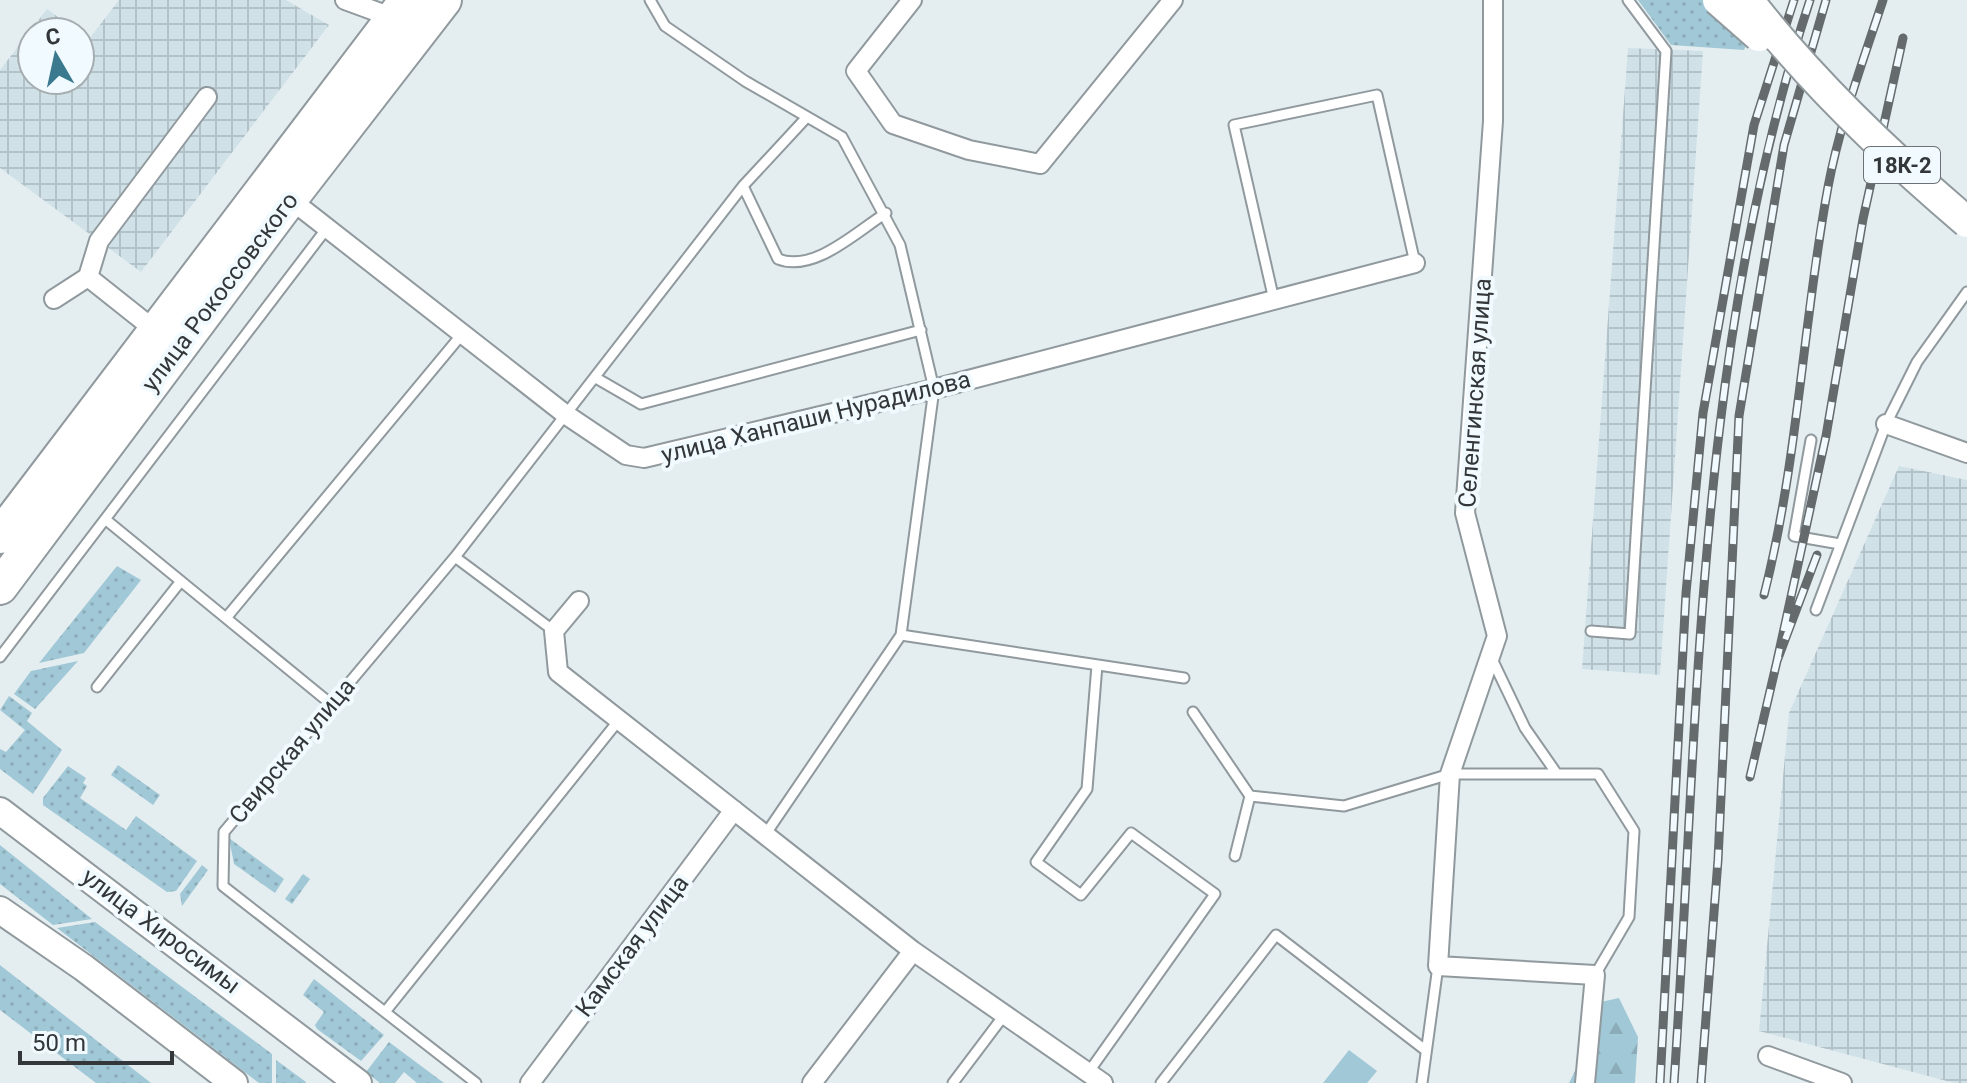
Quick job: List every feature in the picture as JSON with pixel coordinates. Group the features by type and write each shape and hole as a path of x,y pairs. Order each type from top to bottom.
{"highway":[{"name":"улица Рокоссовского","path":"0,587 290,199 444,0"},
{"name":"улица Рокоссовского","path":"0,536 400,9"}],"main road":[{"name":"18К-2","path":"1718,0 1840,104"},
{"name":"18К-2","path":"1748,0 1840,104 1906,170 1967,222"},
{"name":"улица Хиросимы","path":"0,811 358,1083"},
{"path":"0,910 84,968 234,1083"}],"street":[{"path":"345,0 400,9"},
{"path":"912,0 856,71 893,124 969,150 1040,164 1173,0"},
{"name":"Селенгинская улица","path":"1438,966 1450,774 1497,636 1465,513 1493,121 1493,0"},
{"path":"54,299 88,277 99,241 207,97"},
{"name":"улица Ханпаши Нурадилова","path":"290,199 565,414 626,455 644,458 934,389 1415,263"},
{"path":"88,277 156,331"},
{"path":"1886,424 1967,453"},
{"path":"579,601 554,631 558,672 913,951 1096,1078"},
{"name":"Камская улица","path":"530,1083 734,810"},
{"path":"812,1083 913,951"},
{"path":"1438,966 1595,975 1585,1083"},
{"path":"1768,1056 1842,1083"}],"lane":[{"path":"650,0 665,26 745,81 842,137 886,213 900,245 934,389 901,635 765,835"},
{"path":"1591,631 1630,634 1666,51 1628,0"},
{"path":"1274,300 1234,125 1377,95 1415,263"},
{"name":"Свирская улица","path":"476,1083 223,886 224,832 455,557 743,186 807,117"},
{"path":"743,186 778,259 793,265 809,261 886,213"},
{"path":"0,657 327,228"},
{"path":"1816,610 1886,424 1917,362 1967,292"},
{"path":"596,378 641,404 921,330"},
{"path":"226,618 463,333"},
{"path":"1811,440 1794,536 1840,544"},
{"path":"105,519 331,704"},
{"path":"455,557 554,631"},
{"path":"97,687 181,581"},
{"path":"901,635 1184,678"},
{"path":"1491,655 1525,728 1557,774"},
{"path":"1096,1078 1215,894 1131,833 1081,895 1036,862 1087,789 1097,665"},
{"path":"1193,712 1250,796 1235,856"},
{"path":"385,1012 619,720"},
{"path":"1250,796 1344,806 1450,774 1598,774 1634,831 1629,917 1595,975"},
{"path":"1161,1083 1276,935 1424,1049"},
{"path":"1422,1083 1424,1049 1438,966"},
{"path":"953,1083 1005,1014"}],"shaded area":[{"path":"119,0 286,0 329,25 141,272 0,168 0,70 16,49 16,96 96,96 96,30"},
{"path":"47,9 57,16 42,16"},
{"path":"1628,48 1703,51 1660,675 1582,669"},
{"path":"1899,466 1967,480 1967,1083 1954,1083 1759,1031 1789,713"}],"green space":[{"path":"1638,0 1766,0 1744,50 1671,45"},
{"path":"117,566 141,580 84,653 39,663"},
{"path":"78,661 35,709 14,694 31,671"},
{"path":"9,696 32,713 27,721 62,750 33,794 0,769 0,749 6,752 25,730 0,710"},
{"path":"118,765 160,795 153,805 111,775"},
{"path":"68,766 86,778 83,783 87,786 80,798 126,830 136,816 197,861 176,891 167,892 43,805 43,798"},
{"path":"229,838 284,879 275,893 234,864"},
{"path":"0,845 92,919 53,925 0,884"},
{"path":"202,865 208,870 182,906 180,894"},
{"path":"303,874 310,879 292,904 285,899"},
{"path":"95,922 272,1054 272,1083 259,1083 57,928"},
{"path":"0,965 151,1083 96,1083 0,1010"},
{"path":"314,979 384,1035 361,1061 317,1029 315,1025 324,1012 303,995"},
{"path":"1619,998 1638,1037 1635,1083 1569,1083 1580,1061 1582,1006"},
{"path":"389,1042 444,1083 417,1083 404,1072 395,1083 380,1083 366,1072"},
{"path":"1349,1050 1377,1071 1367,1083 1323,1083"},
{"path":"276,1060 306,1082 306,1083 276,1083"}],"railway":[{"path":"1660,1083 1686,593 1703,413 1754,125 1794,0"},
{"path":"1674,1083 1698,673 1708,536 1723,400 1744,266 1772,132 1810,0"},
{"path":"1701,1083 1718,860 1739,416 1784,145 1826,0"},
{"path":"1764,595 1785,494 1828,187 1845,116 1883,0"},
{"path":"1817,555 1777,661 1826,436 1863,219 1903,38"},
{"path":"1750,777 1777,661"}]}
